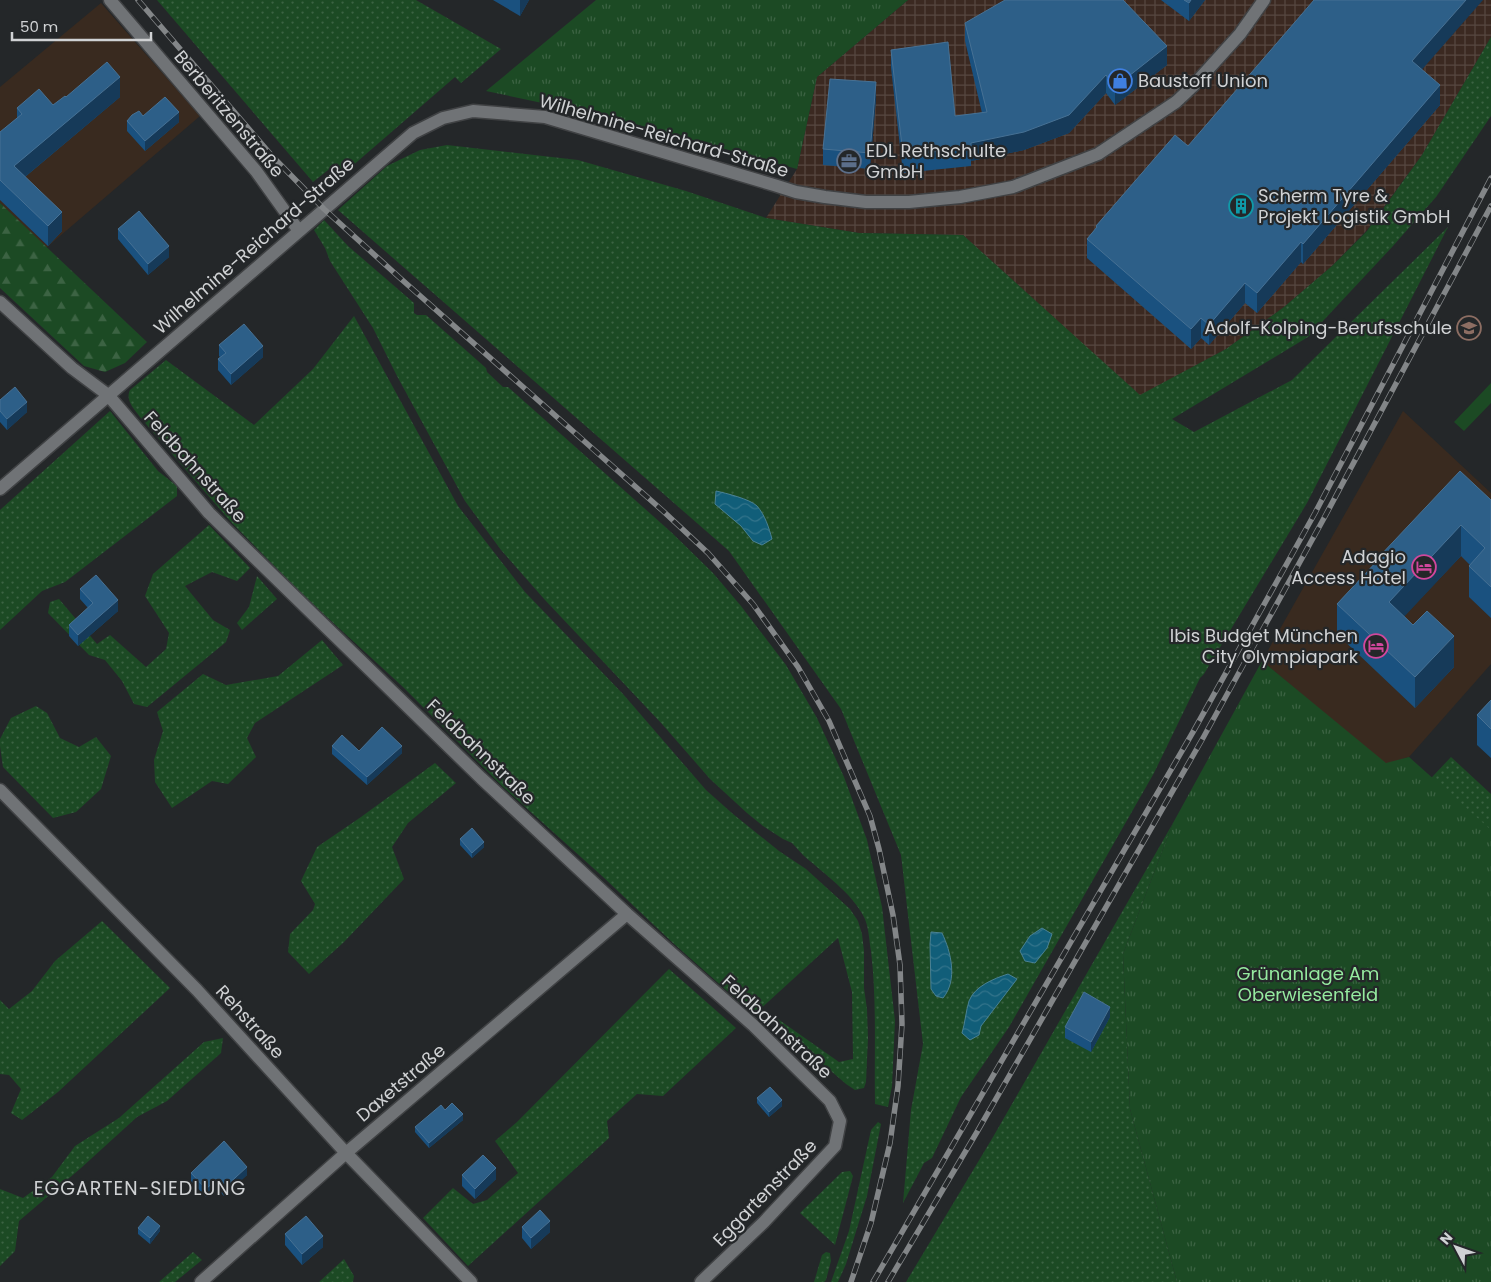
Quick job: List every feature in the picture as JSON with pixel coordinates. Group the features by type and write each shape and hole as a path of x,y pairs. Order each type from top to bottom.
{"street":[{"name":"Berberitzenstraße","path":"110,0 256,171 299,231"},
{"name":"Wilhelmine-Reichard-Straße","path":"0,489 414,133 443,118 473,111 546,117 789,190 825,197 866,202 909,202 960,197 1013,187 1098,154 1176,102 1240,34 1264,0"},
{"name":"Feldbahnstraße","path":"0,302 72,368 108,395 216,519 481,778 626,914 753,1025 830,1101 840,1121"},
{"name":"Rehstraße","path":"0,790 197,990 346,1153 471,1282"},
{"name":"Daxetstraße","path":"201,1282 346,1153 626,914"},
{"name":"Eggartenstraße","path":"701,1282 764,1222 835,1146 840,1121"}],"shaded area":[{"path":"908,0 1491,0 1491,37 1422,155 1367,230 1332,266 1284,307 1226,349 1140,396 963,235 859,233 766,218 797,169 817,77"},
{"path":"101,3 200,116 46,248 0,203 0,87"},
{"path":"1403,411 1491,493 1491,664 1409,757 1386,764 1262,661"}],"green space":[{"path":"157,0 416,0 501,49 461,83 455,77 343,174 337,163 313,182"},
{"path":"596,0 908,0 817,77 797,169 613,118 486,91"},
{"path":"1491,37 1491,116 1436,197 1308,337 1172,419 1194,432 1292,380 1448,227 1307,503 1200,678 1154,773 1009,1027 961,1097 932,1158 924,1163 903,1203 911,1110 923,1044 901,855 841,709 729,551 338,210 387,166 420,150 447,145 578,160 686,191 766,218 859,233 963,235 1140,395 1226,349 1284,307 1332,266 1367,231 1422,155"},
{"path":"0,203 147,342 125,363 105,372 84,366 0,288"},
{"path":"324,220 348,246 414,303 414,313 426,315 486,368 487,372 503,387 508,387 671,532 713,573 786,665 817,718 844,777 867,840 882,907 895,1021 892,1086 888,1107 875,1104 873,970 867,925 859,908 845,892 792,843 763,826 710,779 662,724 545,600 501,550 465,501 373,328 330,261 325,248 314,230"},
{"path":"354,316 458,506 525,592 623,694 706,790 779,851 806,869 850,909 858,921 864,951 864,988 867,1009 868,1038 866,1082 864,1088 855,1090 846,1084 772,1020 775,1017 839,1062 853,1059 852,992 838,938 757,1012 751,1011 743,1005 502,786 403,687 304,596 232,523 140,417 129,401 130,390 166,360 254,425 313,369"},
{"path":"1491,383 1491,403 1464,431 1454,422"},
{"path":"110,411 158,471 177,486 177,496 65,582 42,591 0,630 0,510"},
{"path":"209,525 250,568 237,581 212,572 185,586 213,620 230,630 226,642 147,707 134,704 122,681 105,660 89,655 48,613 50,602 59,599 97,644 110,635 146,667 166,649 169,633 145,596 153,574"},
{"path":"257,576 277,599 242,630 237,623 249,607"},
{"path":"322,640 343,665 255,723 247,738 256,757 228,784 212,781 172,808 155,782 154,760 163,731 157,712 203,674 226,685 278,676"},
{"name":"Grünanlage Am Oberwiesenfeld","path":"1262,661 1386,763 1409,757 1491,830 1491,1282 1177,1282 1130,1109 1123,954 1173,823"},
{"path":"36,706 47,713 60,738 79,747 96,737 111,756 101,789 76,812 53,818 3,767 0,739 11,718"},
{"path":"1451,757 1491,794 1491,873 1417,793"},
{"path":"435,763 456,783 408,823 392,847 404,879 344,942 309,974 288,952 290,934 313,910 315,904 301,881 317,847"},
{"path":"1173,823 1123,954 1130,1109 1177,1282 906,1282 993,1137"},
{"path":"102,921 170,988 58,1092 22,1120 11,1113 21,1089 9,1075 0,1074 0,1000 9,1009 32,991 55,961"},
{"path":"669,969 736,1028 663,1096 637,1094 607,1121 609,1138 468,1266 423,1218 453,1188 473,1204 487,1200 518,1173 495,1141 517,1122"},
{"path":"223,1038 221,1053 167,1101 137,1117 19,1221 15,1251 0,1266 0,1189 23,1198 52,1177 75,1146 119,1118 204,1042"},
{"path":"878,1122 881,1124 867,1196 846,1264 838,1282 831,1282 849,1231 871,1130"},
{"path":"850,1171 853,1176 835,1245 800,1213 842,1172"},
{"path":"193,1252 202,1260 175,1282 159,1282"},
{"path":"826,1252 830,1253 831,1261 826,1280 824,1282 814,1282 822,1255"},
{"path":"344,1259 354,1276 353,1282 319,1282"}],"water":[{"path":"716,491 754,503 764,517 772,539 762,545 753,541 741,526 715,504"},
{"path":"1042,928 1052,934 1047,948 1035,963 1025,961 1020,951 1030,936"},
{"path":"931,932 942,933 950,957 952,975 948,991 943,998 936,996 931,989"},
{"path":"1008,974 1017,979 981,1026 979,1035 970,1040 962,1033 969,1001 980,987"}],"building":[{"path":"1005,0 1123,0 1167,46 1115,87 1106,75 1069,115 1024,132 971,143 971,148 903,155 891,50 948,42 955,116 987,112 965,23"},
{"name":"Scherm Tyre & Projekt Logistik GmbH","path":"1314,0 1466,0 1412,61 1440,85 1303,244 1301,242 1257,293 1245,283 1209,325 1201,318 1191,329 1087,239 1096,226 1175,135 1188,146"},
{"path":"107,62 120,77 14,166 62,212 48,226 0,180 0,132 22,114 17,108 39,89 53,105 66,97"},
{"path":"830,79 876,82 870,153 823,149"},
{"path":"165,97 179,112 145,141 127,121 139,111 143,116"},
{"path":"139,211 169,246 148,264 118,229"},
{"path":"244,324 263,346 231,374 218,359 226,353 219,345"},
{"path":"15,387 27,402 7,419 0,411 0,400"},
{"path":"1460,471 1491,500 1491,587 1469,566 1485,548 1461,525 1389,602 1413,625 1427,611 1454,636 1415,677 1337,604"},
{"path":"96,575 118,600 78,635 69,625 93,603 80,589"},
{"path":"1491,700 1491,729 1477,715"},
{"path":"382,727 402,746 367,777 332,746 342,735 359,751"},
{"path":"472,828 484,842 472,853 460,839"},
{"path":"1084,992 1110,1007 1091,1042 1065,1027"},
{"path":"770,1087 782,1100 769,1112 757,1098"},
{"path":"452,1103 463,1114 429,1143 415,1127 441,1105 445,1110"},
{"path":"224,1141 247,1167 224,1188 216,1180 206,1189 191,1173"},
{"path":"483,1155 496,1168 475,1189 462,1175"},
{"path":"540,1210 550,1221 531,1238 522,1227"},
{"path":"148,1216 160,1226 150,1238 138,1228"},
{"path":"306,1216 323,1236 302,1254 285,1234"}],"railway":[{"path":"138,0 273,157 324,209 708,553 753,604 798,667 829,721 870,816 893,915 900,965 902,1024 898,1086 890,1143 871,1223 851,1282"},
{"path":"873,1282 1193,732 1315,513 1491,178"},
{"path":"888,1282 977,1132 1203,738 1323,520 1491,206"}],"place":[{"name":"Baustoff Union","path":"1120,81"},
{"name":"EDL Rethschulte GmbH","path":"849,161"},
{"name":"Scherm Tyre & Projekt Logistik GmbH","path":"1241,206"},
{"name":"Adolf-Kolping-Berufsschule","path":"1469,328"},
{"name":"Adagio Access Hotel","path":"1424,567"},
{"name":"Ibis Budget München City Olympiapark","path":"1376,646"}],"district":[{"name":"EGGARTEN-SIEDLUNG","path":"140,1188"}]}
